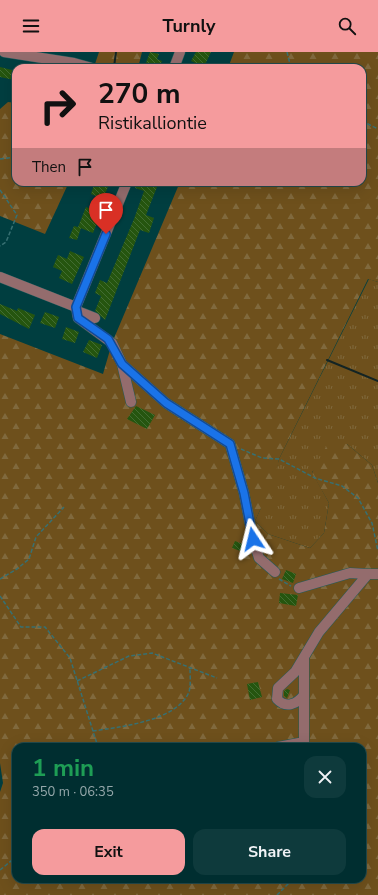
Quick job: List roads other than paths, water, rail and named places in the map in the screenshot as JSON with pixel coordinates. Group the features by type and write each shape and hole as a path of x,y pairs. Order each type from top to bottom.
{"street":[{"path":"4,52 78,64"},
{"path":"176,64 180,52"},
{"path":"125,186 76,309 78,318 112,343 122,364 131,402"},
{"path":"0,277 95,318"},
{"path":"122,364 166,403 230,444 244,493 253,539 259,558 275,572"},
{"path":"299,588 350,574 373,574"},
{"path":"304,695 299,702 292,705 280,702 277,699 278,688 295,672 319,632 373,574"},
{"path":"299,743 304,742 304,657"}],"waterway":[{"path":"114,64 116,52"},
{"path":"327,360 378,381"}]}
